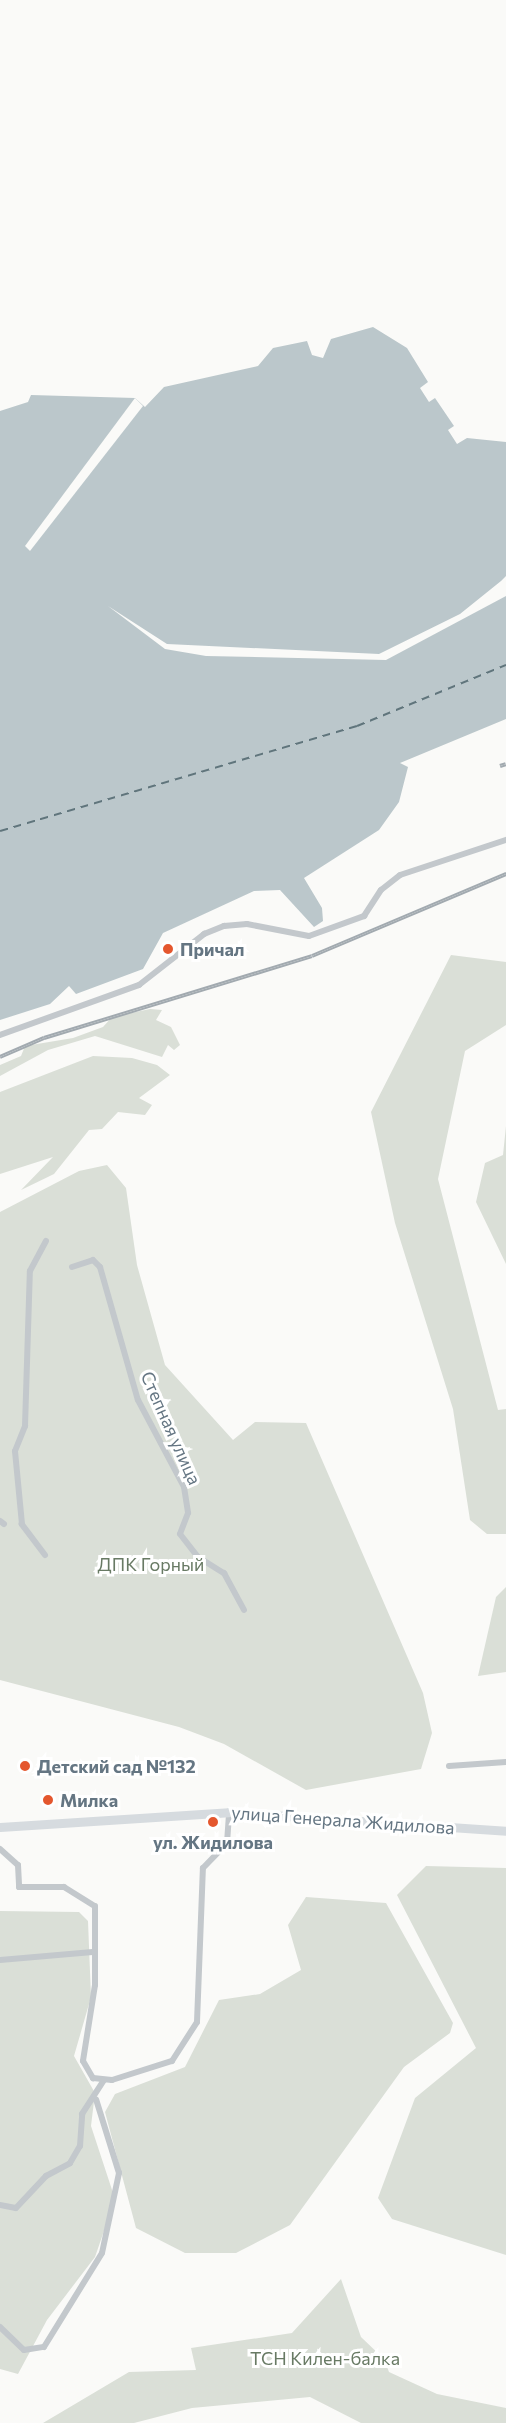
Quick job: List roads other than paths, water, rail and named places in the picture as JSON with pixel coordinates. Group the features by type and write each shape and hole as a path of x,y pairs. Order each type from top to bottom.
{"main road":[{"name":"улица Генерала Жидилова","path":"0,1827 229,1812 506,1831"}],"street":[{"path":"0,1035 139,985 204,934 224,926 247,924 309,936 364,916 381,890 400,875 506,840"},
{"path":"45,1555 22,1524 15,1451 24,1426 30,1270 46,1241"},
{"name":"Степная улица","path":"72,1267 93,1260 100,1267 138,1400 184,1487 188,1513 180,1534 198,1557 224,1573 244,1610"},
{"path":"449,1766 506,1762"},
{"path":"0,1849 18,1865 19,1887 64,1887 94,1906 95,1985 83,2061 93,2078 104,2080 154,2071 172,2061 197,2022 203,1868 227,1843 229,1812"},
{"path":"0,1959 93,1952"},
{"path":"0,2205 16,2208 46,2176 70,2163 80,2146 82,2114 96,2098 104,2080"},
{"path":"0,2328 24,2349 44,2347 102,2253 119,2173 96,2098"}],"railway":[{"path":"500,766 506,764"},
{"path":"0,1057 44,1038 312,956 506,874"}],"place":[{"name":"Причал","path":"168,949"},
{"name":"Детский сад №132","path":"25,1766"},
{"name":"Милка","path":"48,1800"},
{"name":"ул. Жидилова","path":"213,1822"}],"park label":[{"name":"ДПК Горный","path":"151,1564"},
{"name":"ТСН Килен-балка","path":"325,2358"}]}
